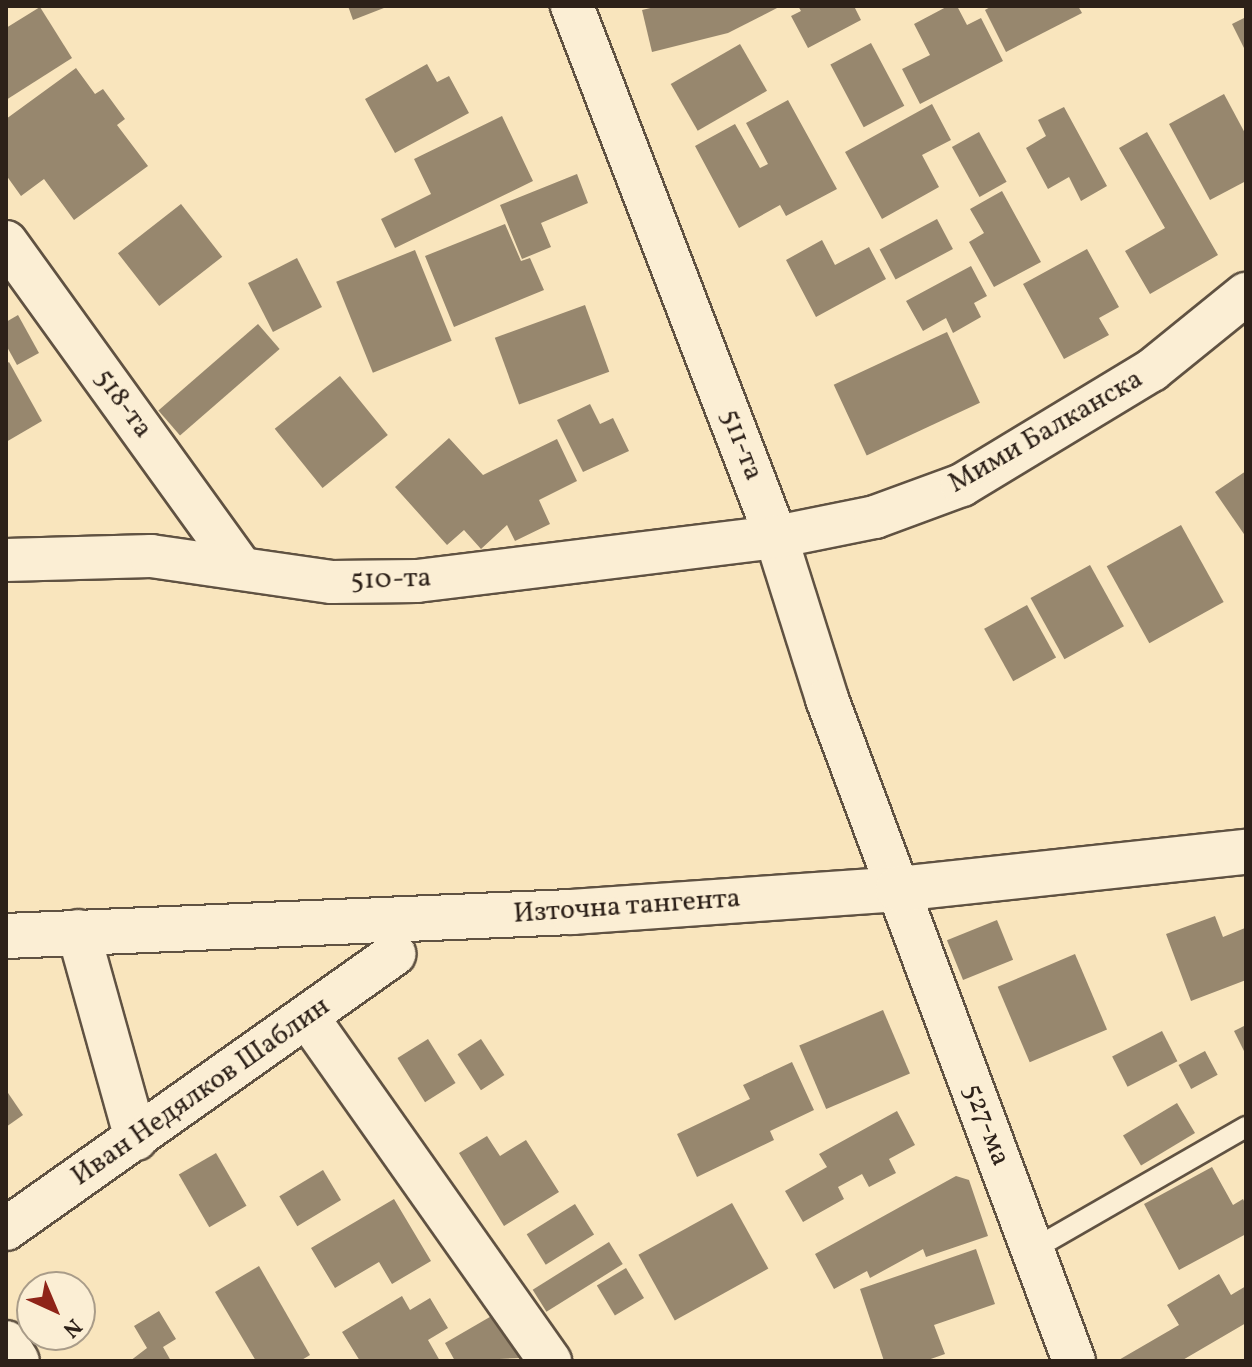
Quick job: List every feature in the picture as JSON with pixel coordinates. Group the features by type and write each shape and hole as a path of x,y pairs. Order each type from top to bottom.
{"street":[{"name":"511-та","path":"572,6 776,537 827,699 898,889"},
{"name":"518-та","path":"6,242 240,566"},
{"name":"Мими Балканска","path":"776,537 875,517 962,485 1152,370 1246,294"},
{"name":"510-та","path":"6,560 151,556 240,566 332,582 417,581 776,537"},
{"name":"Източна тангента","path":"6,936 572,912 898,889 1246,852"},
{"name":"527-ма","path":"898,889 1074,1361"},
{"path":"78,931 136,1139"},
{"name":"Иван Недялков Шаблин","path":"6,1229 308,1018 394,954"},
{"path":"308,1018 550,1361"},
{"path":"6,1342 18,1361"}],"lane":[{"path":"1032,1250 1246,1127"}],"building":[{"path":"348,6 389,6 353,20"},
{"path":"659,6 781,6 728,33 652,52 642,10"},
{"path":"798,6 854,6 861,20 808,48 791,16 801,11"},
{"path":"948,6 957,6 967,25 981,18 1003,61 920,104 902,69 930,55 914,24"},
{"path":"992,6 1078,6 1082,13 1006,52 985,10"},
{"path":"40,7 72,58 6,100 6,28"},
{"path":"1246,17 1246,52 1232,24"},
{"path":"871,43 904,106 864,127 830,65"},
{"path":"740,44 767,91 698,131 671,84"},
{"path":"427,64 437,82 449,76 469,113 395,153 365,99"},
{"path":"76,68 95,94 103,89 125,119 117,125 148,166 74,220 44,179 21,196 6,175 6,119"},
{"path":"1224,94 1246,135 1246,181 1210,200 1169,124"},
{"path":"788,100 837,189 786,216 780,205 739,228 695,146 735,124 760,168 768,164 746,123"},
{"path":"932,104 951,140 922,155 939,187 882,219 845,152"},
{"path":"1064,107 1107,186 1081,201 1069,177 1048,189 1026,148 1046,136 1038,120"},
{"path":"502,116 533,181 395,248 381,219 431,194 414,159"},
{"path":"979,132 1007,182 980,197 952,147"},
{"path":"1147,132 1218,255 1150,294 1125,251 1165,228 1119,148"},
{"path":"577,174 588,203 541,223 551,247 522,259 500,205"},
{"path":"1002,191 1041,262 994,287 969,242 984,233 970,209"},
{"path":"181,204 222,257 159,306 118,253"},
{"path":"937,219 953,249 896,280 880,250"},
{"path":"505,224 521,261 530,258 544,290 454,327 425,256"},
{"path":"822,240 835,265 869,247 886,279 816,317 786,260"},
{"path":"1087,249 1119,307 1099,318 1109,335 1064,359 1023,284"},
{"path":"415,250 452,341 373,373 336,282"},
{"path":"297,258 322,307 273,332 248,283"},
{"path":"971,266 987,296 974,303 981,317 953,333 946,318 923,331 906,301"},
{"path":"585,305 609,372 519,405 495,338"},
{"path":"18,315 39,353 17,365 6,345 6,322"},
{"path":"258,324 280,349 180,436 158,411"},
{"path":"947,332 980,403 867,456 834,385"},
{"path":"9,362 42,421 6,442 6,364"},
{"path":"340,376 388,435 323,488 275,429"},
{"path":"590,404 600,424 613,418 629,451 583,472 557,420"},
{"path":"449,438 483,475 557,439 577,481 539,500 550,524 515,541 507,525 481,549 464,530 447,545 395,487"},
{"path":"1246,471 1246,537 1215,492"},
{"path":"1181,525 1224,602 1149,643 1107,566"},
{"path":"1090,565 1124,626 1064,659 1031,598"},
{"path":"1027,605 1056,657 1013,681 984,629"},
{"path":"1215,916 1223,937 1245,928 1246,980 1191,1001 1166,934"},
{"path":"997,920 1013,960 963,980 947,940"},
{"path":"1075,954 1107,1029 1030,1062 998,987"},
{"path":"883,1010 910,1074 826,1109 799,1046"},
{"path":"1246,1025 1246,1055 1234,1031"},
{"path":"1162,1031 1177,1061 1128,1087 1112,1056"},
{"path":"428,1039 456,1083 425,1102 397,1058"},
{"path":"481,1039 504,1075 481,1090 458,1054"},
{"path":"1205,1051 1218,1075 1191,1089 1179,1065"},
{"path":"792,1062 814,1110 770,1131 774,1140 697,1177 677,1134 750,1099 743,1085"},
{"path":"6,1090 23,1115 6,1127"},
{"path":"1177,1103 1195,1133 1141,1165 1123,1135"},
{"path":"897,1111 915,1145 889,1159 896,1173 869,1187 862,1174 838,1187 844,1199 803,1222 785,1191 827,1167 819,1154"},
{"path":"487,1136 500,1156 526,1140 559,1192 504,1226 459,1153"},
{"path":"216,1153 246,1206 209,1227 179,1174"},
{"path":"1212,1167 1233,1205 1243,1199 1246,1205 1246,1234 1179,1270 1144,1204"},
{"path":"323,1170 341,1200 297,1226 279,1196"},
{"path":"956,1176 969,1180 988,1236 926,1257 923,1249 870,1278 867,1271 834,1289 815,1254"},
{"path":"394,1199 431,1261 392,1284 379,1262 335,1288 311,1248"},
{"path":"732,1203 768,1269 675,1320 638,1255"},
{"path":"575,1204 594,1235 546,1265 527,1234"},
{"path":"609,1242 623,1264 546,1312 533,1290"},
{"path":"976,1249 995,1304 934,1325 945,1354 925,1361 884,1361 860,1289"},
{"path":"259,1266 310,1355 300,1361 256,1361 215,1292"},
{"path":"626,1268 644,1298 615,1316 597,1286"},
{"path":"1219,1274 1231,1295 1246,1286 1246,1323 1181,1361 1117,1361 1179,1325 1167,1305"},
{"path":"402,1296 410,1310 430,1298 448,1328 428,1340 440,1361 360,1361 342,1332"},
{"path":"159,1311 176,1339 163,1347 171,1361 130,1361 147,1348 134,1326"},
{"path":"495,1314 520,1358 455,1361 445,1343"}]}
